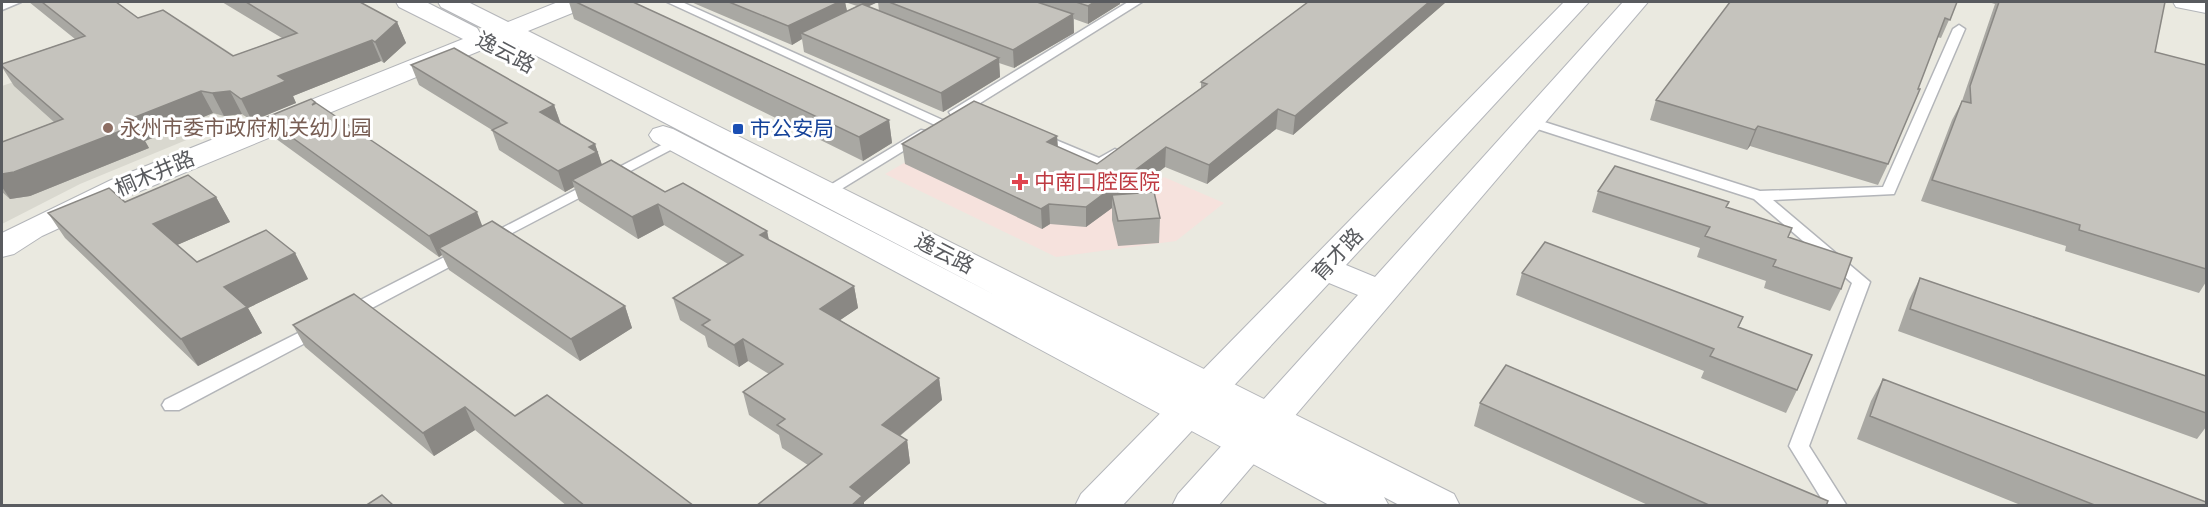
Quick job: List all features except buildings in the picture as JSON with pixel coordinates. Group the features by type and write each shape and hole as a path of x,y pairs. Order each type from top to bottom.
{"street":[{"name":"逸云路","path":"408,2 494,35 825,193 1199,400"},
{"name":"逸云路","path":"450,2 494,35 675,142 1259,431 1439,506"},
{"name":"桐木井路","path":"2,247 31,229 122,187 578,2"},
{"name":"育才路","path":"1096,506 1577,2"},
{"path":"1193,506 1636,2"},
{"path":"2185,2 2206,6"},
{"path":"1325,268 1381,292"},
{"name":"逸云路","path":"1259,431 1368,506"}],"lane":[{"path":"2,6 15,2"},
{"path":"673,2 794,50 940,122"},
{"path":"825,193 967,106 1010,74 1089,31 1136,2"},
{"path":"1068,24 1089,31"},
{"path":"1530,122 1759,196 1889,191 1959,29"},
{"path":"967,106 987,115"},
{"path":"1028,133 1100,164 1129,142"},
{"path":"172,405 675,142"},
{"path":"1759,196 1861,282 1798,446 1837,506"}],"shaded area":[{"name":"永州市委市政府机关幼儿园","path":"185,23 295,95 80,184 2,224 2,86"},
{"name":"中南口腔医院","path":"987,115 1149,188 1164,177 1224,203 1176,241 1056,257 885,174"}],"place":[{"name":"永州市委市政府机关幼儿园","path":"108,128"},
{"name":"市公安局","path":"738,129"},
{"name":"中南口腔医院","path":"1020,182"}]}
